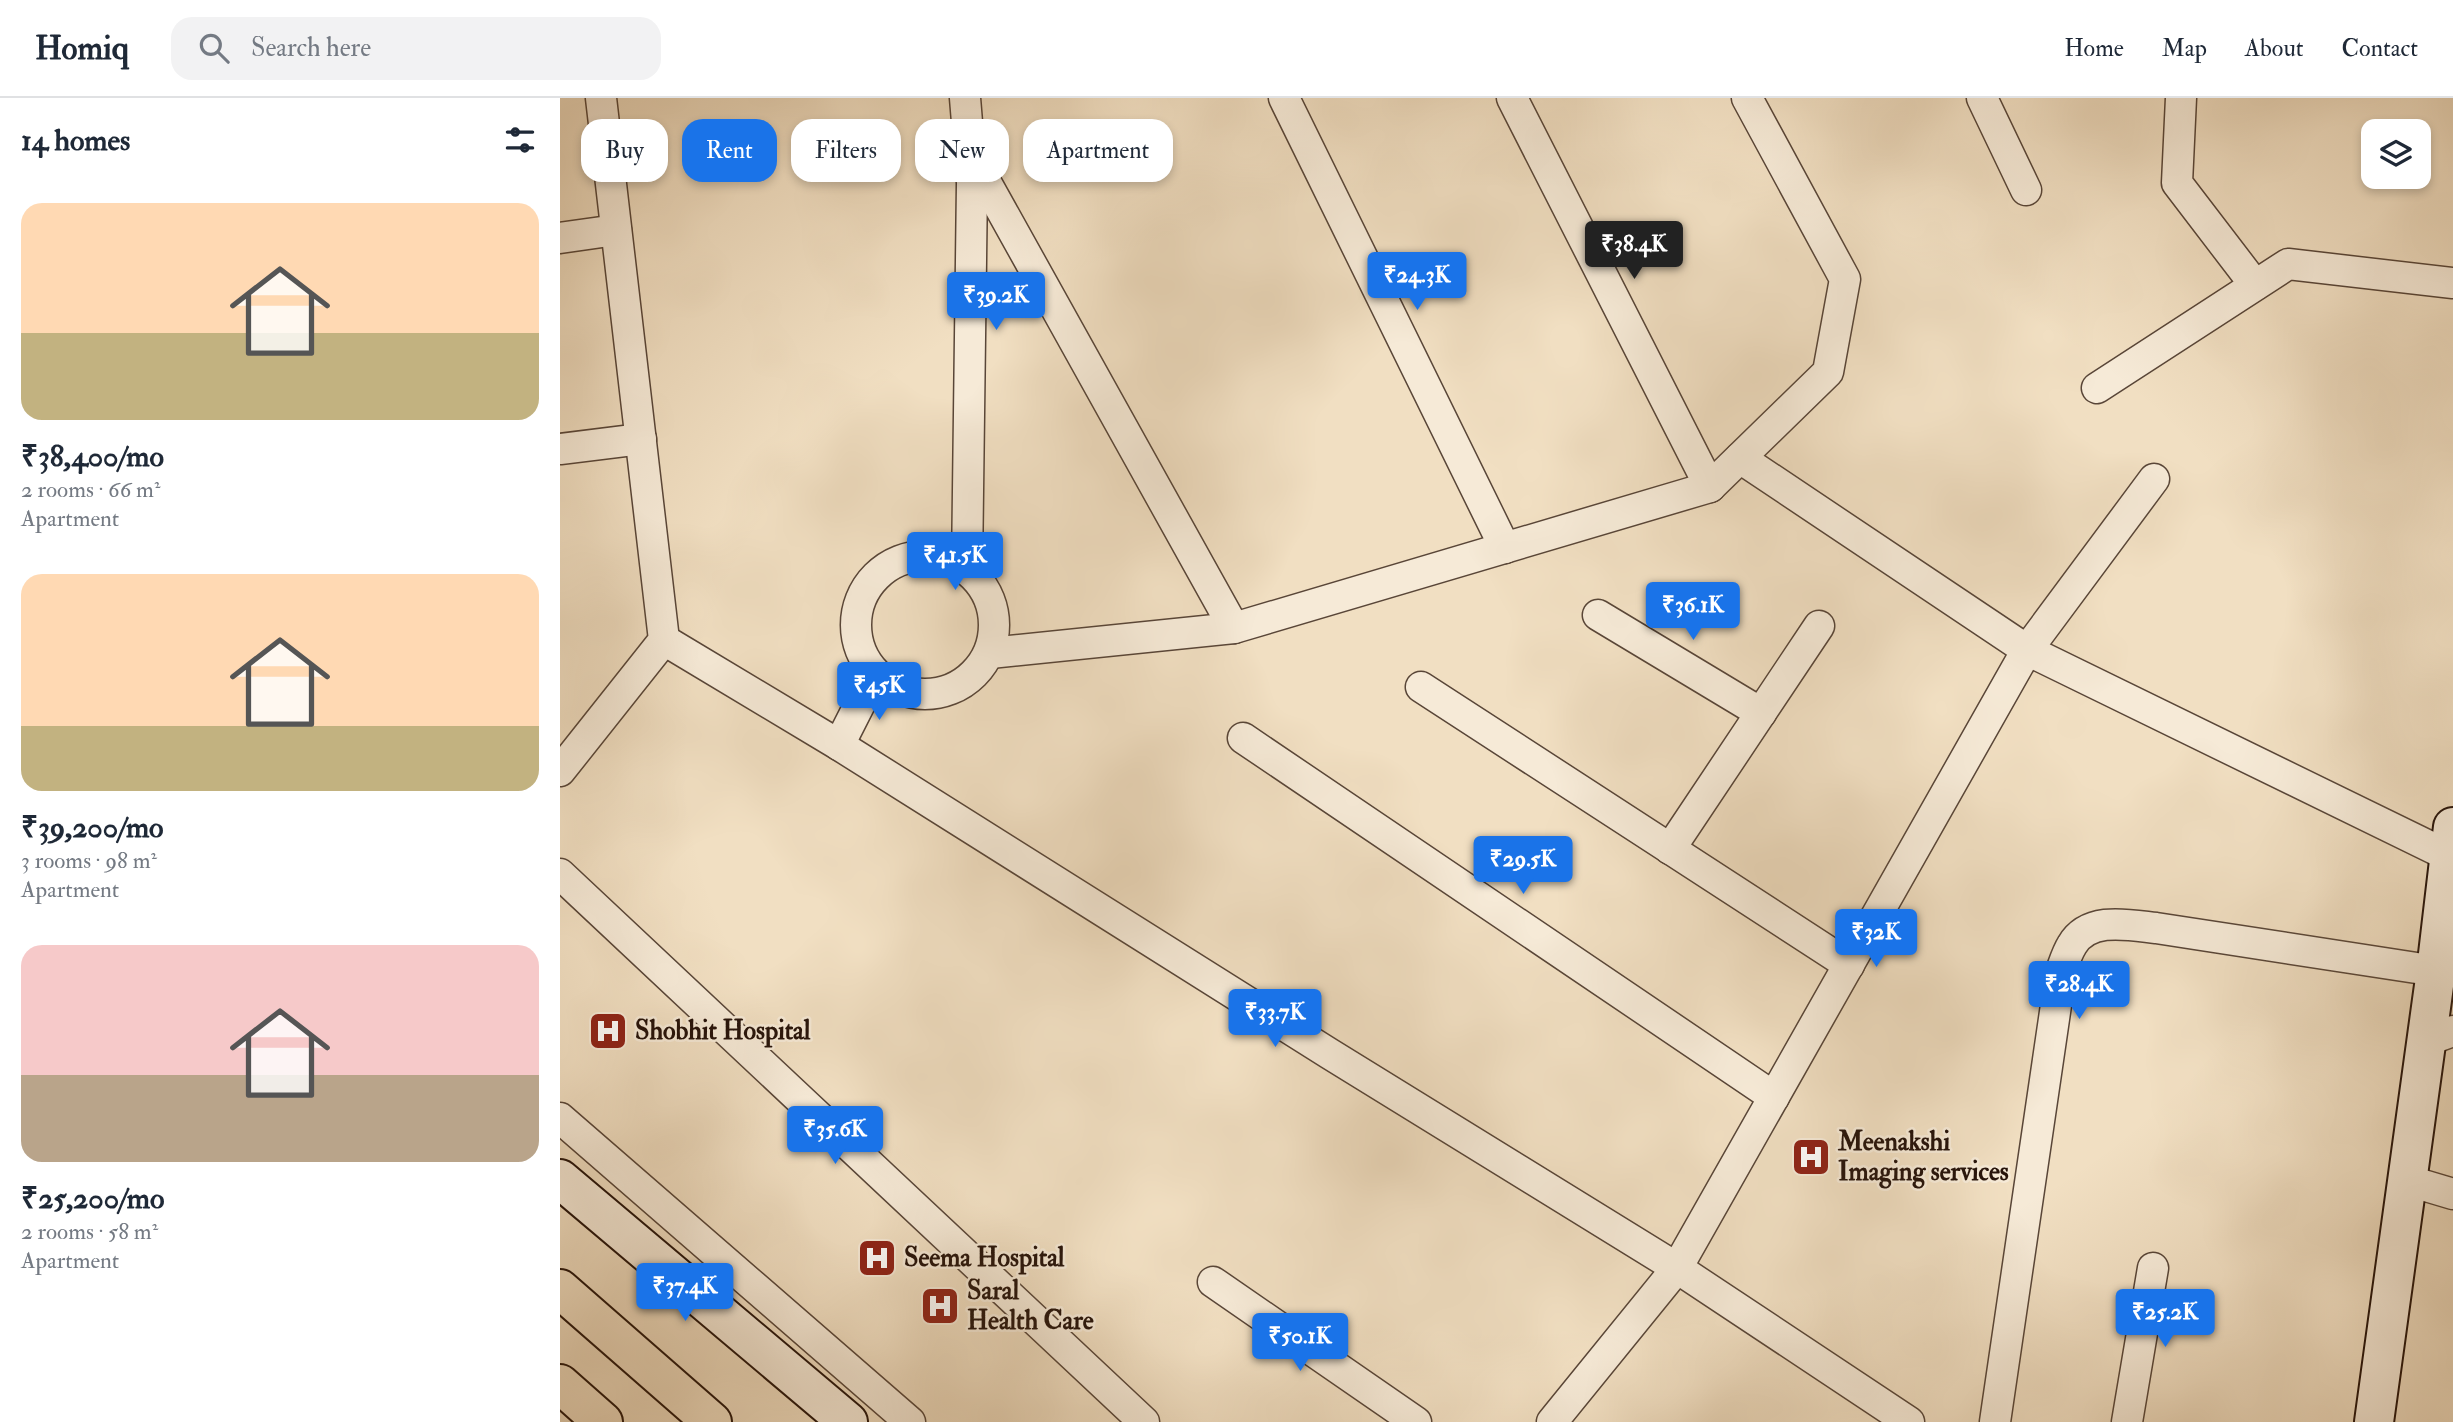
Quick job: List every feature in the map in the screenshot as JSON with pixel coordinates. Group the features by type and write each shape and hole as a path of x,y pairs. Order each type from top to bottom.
{"highway":[{"path":"560,1289 712,1422"},
{"path":"560,1384 603,1422"}],"street":[{"path":"565,757 664,640 601,98"},
{"path":"965,98 967,119"},
{"path":"1284,98 1505,548"},
{"path":"1512,98 1710,487"},
{"path":"990,653 1234,628 1710,487 1828,372 1846,279 1747,98"},
{"path":"1982,98 2026,190"},
{"path":"2180,99 2176,183 2255,285"},
{"path":"968,569 972,182"},
{"path":"987,182 1234,628"},
{"path":"560,237 616,230"},
{"path":"2097,388 2288,264 2453,283"},
{"path":"560,449 641,439"},
{"path":"1740,458 2027,650 2451,841 2437,971 2440,1036 2406,1180 2374,1422"},
{"path":"1552,1422 1677,1268 2027,650 2154,479"},
{"path":"912,556 947,558 968,569 985,587 996,617 990,653 965,684 931,696 886,685 874,676 855,639 858,602 881,570 912,556"},
{"path":"1598,615 1761,713"},
{"path":"1670,849 1819,626"},
{"path":"664,640 839,745 1330,1054 1677,1268 1909,1422"},
{"path":"839,745 874,676"},
{"path":"1421,687 1849,965"},
{"path":"1243,738 1774,1097"},
{"path":"560,874 1144,1422"},
{"path":"1995,1422 2061,971 2073,942 2092,927 2116,924 2437,971"},
{"path":"560,1118 910,1422"},
{"path":"560,1179 848,1422"},
{"path":"2406,1180 2453,1195"},
{"path":"2127,1422 2153,1268"},
{"path":"1213,1282 1416,1422"}],"place":[{"name":"Shobhit Hospital","path":"608,1031"},
{"name":"Meenakshi Imaging services","path":"1811,1157"},
{"name":"Seema Hospital","path":"877,1258"},
{"name":"Saral Health Care","path":"940,1306"}]}
